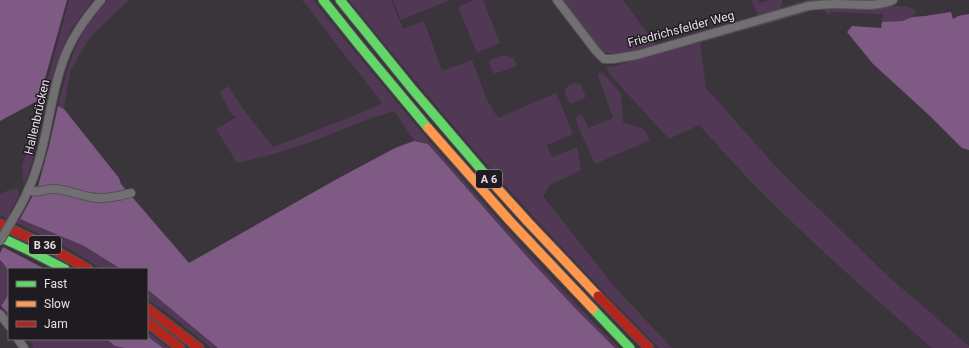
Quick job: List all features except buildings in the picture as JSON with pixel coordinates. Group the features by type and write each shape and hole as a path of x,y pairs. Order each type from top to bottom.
{"highway":[{"name":"A 6","path":"323,0 389,83 468,175 540,254 630,348"},
{"name":"A 6","path":"340,0 419,97 515,208 598,297 649,348"},
{"name":"B 36","path":"0,224 51,248 86,268"},
{"name":"B 36","path":"0,237 63,268"},
{"path":"148,309 198,348"},
{"path":"148,323 180,348"}],"street":[{"name":"Hallenbrücken","path":"0,241 29,190 36,172 56,84 67,51 81,26 101,0"},
{"name":"Friedrichsfelder Weg","path":"557,0 596,51 604,58 618,58 636,55 808,6 834,4 872,5 893,0"},
{"path":"29,190 37,192 53,189 96,198 111,198 131,193"},
{"path":"0,314 8,325"}],"shaded area":[{"path":"0,0 67,0 39,100 0,121"},
{"path":"69,0 93,0 72,28 62,49 54,71 31,166 25,183 23,182 22,166 51,68"},
{"path":"108,0 129,0 91,36 80,54 70,72 64,109 58,106 72,56 85,30"},
{"path":"302,0 313,0 462,178 539,264 619,348 615,348 530,260 428,144 414,141 395,112 366,120 311,142 277,153 237,163 216,129 237,117 232,115 219,92 228,86 273,147 356,115 382,103"},
{"path":"349,0 391,0 403,29 424,21 442,71 472,60 487,100 498,118 556,93 573,134 547,145 552,157 577,147 581,170 550,185 543,196 613,285 672,348 659,348 538,222 461,135"},
{"path":"393,0 448,0 448,1 401,20"},
{"path":"475,0 483,0 500,43 478,52 476,51 459,9 459,6"},
{"path":"562,0 623,0 656,45 628,54 615,55 601,51"},
{"path":"751,0 758,0 760,3 771,0 783,0 780,8 807,0 813,0 811,2 759,18"},
{"path":"893,6 910,8 915,10 917,13 904,20 882,22 883,14 831,12 830,16 824,11 826,8"},
{"path":"812,9 803,14 700,43 706,88 780,171 890,278 969,346 969,348 932,348 847,274 785,216 748,179 699,125 669,139 612,77 606,67 616,66 640,57"},
{"path":"951,12 953,19 958,16 969,14 969,150 962,148 930,116 873,64 847,32 852,26 881,28 882,22 902,21 912,17"},
{"path":"504,55 513,58 517,66 494,74 489,62 491,59"},
{"path":"597,73 603,73 621,94 623,122 644,129 650,140 595,164 577,124 576,117 582,114 588,128 613,118"},
{"path":"575,83 581,85 586,97 570,104 565,91 567,87"},
{"path":"58,106 64,109 119,178 121,184 189,263 337,179 395,148 414,141 428,144 530,260 615,348 218,348 148,290 148,268 119,268 84,246 20,219 38,186"},
{"path":"18,188 19,197 9,213 84,246 119,268 100,268 64,246 0,215 0,194"},
{"path":"3,247 43,268 8,268 8,270 0,260 0,253"},
{"path":"0,260 8,270 8,296 1,306"},
{"path":"148,290 218,348 211,348 170,315 148,300"},
{"path":"8,296 8,313 1,306"},
{"path":"148,332 169,348 33,348 29,340 148,340"},
{"path":"148,337 163,348 125,348 115,346 108,340 148,340"}],"traffic: fast":[{"path":"323,0 428,128"},
{"path":"340,0 413,90 490,180"},
{"path":"0,237 63,268"},
{"path":"593,309 630,348"}],"traffic: slow":[{"path":"428,128 510,221 593,309"},
{"path":"490,180 598,296"}],"traffic: jam":[{"path":"0,224 51,248 86,268"},
{"path":"598,296 649,348"},
{"path":"148,309 199,348"},
{"path":"148,323 180,348"}]}
